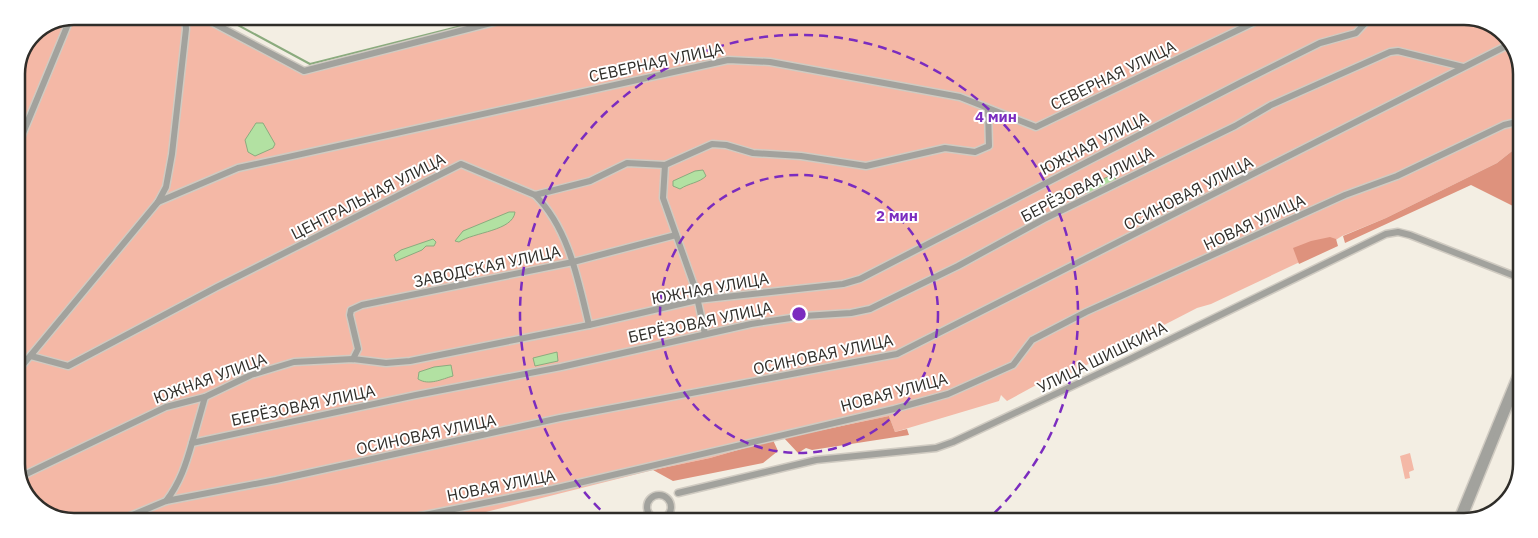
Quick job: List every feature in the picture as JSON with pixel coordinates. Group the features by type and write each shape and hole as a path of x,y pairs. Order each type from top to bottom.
{"street":[{"path":"25,363 158,202 166,187 172,154 186,25"},
{"path":"219,25 304,71 483,25"},
{"name":"СЕВЕРНАЯ УЛИЦА","path":"158,202 238,168 728,60 770,62 924,90 960,98 1036,127 1248,25"},
{"name":"ЮЖНАЯ УЛИЦА","path":"26,474 166,407 205,398 251,376 294,362 353,359 386,363 410,361 589,326 697,300 843,284 860,279 1320,43 1356,33 1363,25"},
{"path":"25,128 67,26"},
{"name":"ОСИНОВАЯ УЛИЦА","path":"137,513 166,501 286,478 560,418 897,354 1220,192 1504,46"},
{"name":"БЕРЁЗОВАЯ УЛИЦА","path":"192,443 752,324 804,316 851,313 870,309 958,266 1044,219 1236,126 1271,106 1390,52 1398,51 1463,66"},
{"path":"536,195 590,181 627,162 665,165 712,144 726,145 752,152 801,156 866,166 945,148 975,152 989,146 988,109"},
{"name":"НОВАЯ УЛИЦА","path":"435,513 553,489 894,409 948,394 1014,365 1032,340 1086,312 1345,195 1397,176 1513,123"},
{"name":"ЦЕНТРАЛЬНАЯ УЛИЦА","path":"31,356 68,366 218,287 461,164 536,195"},
{"path":"665,165 663,198 685,256 705,334"},
{"path":"536,195 545,204 558,226 573,262 589,326"},
{"name":"УЛИЦА ШИШКИНА","path":"678,493 816,460 936,448 953,442 1142,353 1386,234 1398,232 1410,235 1513,275"},
{"name":"ЗАВОДСКАЯ УЛИЦА","path":"353,359 358,349 350,315 355,307 573,262 676,235"},
{"path":"1460,513 1513,383"},
{"path":"166,501 175,489 185,468 205,398"},
{"path":"1466,513 1513,398"},
{"path":"649,513 647,508 649,500 656,495 665,496 670,502 669,513"}],"shaded area":[{"path":"224,25 305,69 473,25 1464,25 1486,30 1499,39 1508,52 1513,71 1513,150 1497,163 1386,218 1342,236 1304,260 1211,304 1197,308 1071,373 1049,378 1007,401 1001,395 999,401 895,432 889,416 773,440 710,458 653,470 482,513 74,513 52,508 44,503 32,489 25,467 25,74 26,64 33,47 47,33 64,26"},
{"path":"256,123 263,123 275,144 273,148 255,156 248,152 245,140"},
{"path":"1513,150 1513,206 1471,185 1345,243 1343,236 1386,218 1497,163"},
{"path":"703,170 706,176 700,180 680,189 673,186 673,181 695,171"},
{"path":"1115,174 1116,182 1090,195 1087,193 1086,189 1093,183"},
{"path":"509,212 515,212 513,218 508,223 459,242 455,241 463,231"},
{"path":"1330,237 1336,239 1338,246 1299,264 1293,248 1311,241"},
{"path":"433,239 436,242 434,246 426,246 422,250 396,261 394,255 401,250"},
{"path":"557,352 558,361 535,366 533,358"},
{"path":"451,365 453,376 431,382 418,379 419,372 434,367"},
{"path":"889,416 895,432 907,429 909,435 812,450 806,448 798,453 784,438"},
{"path":"773,440 778,451 763,463 673,481 653,470 710,458"},
{"path":"1410,453 1414,470 1409,472 1410,478 1405,479 1400,456"}],"waterway":[{"path":"238,25 310,64 465,25"}]}
